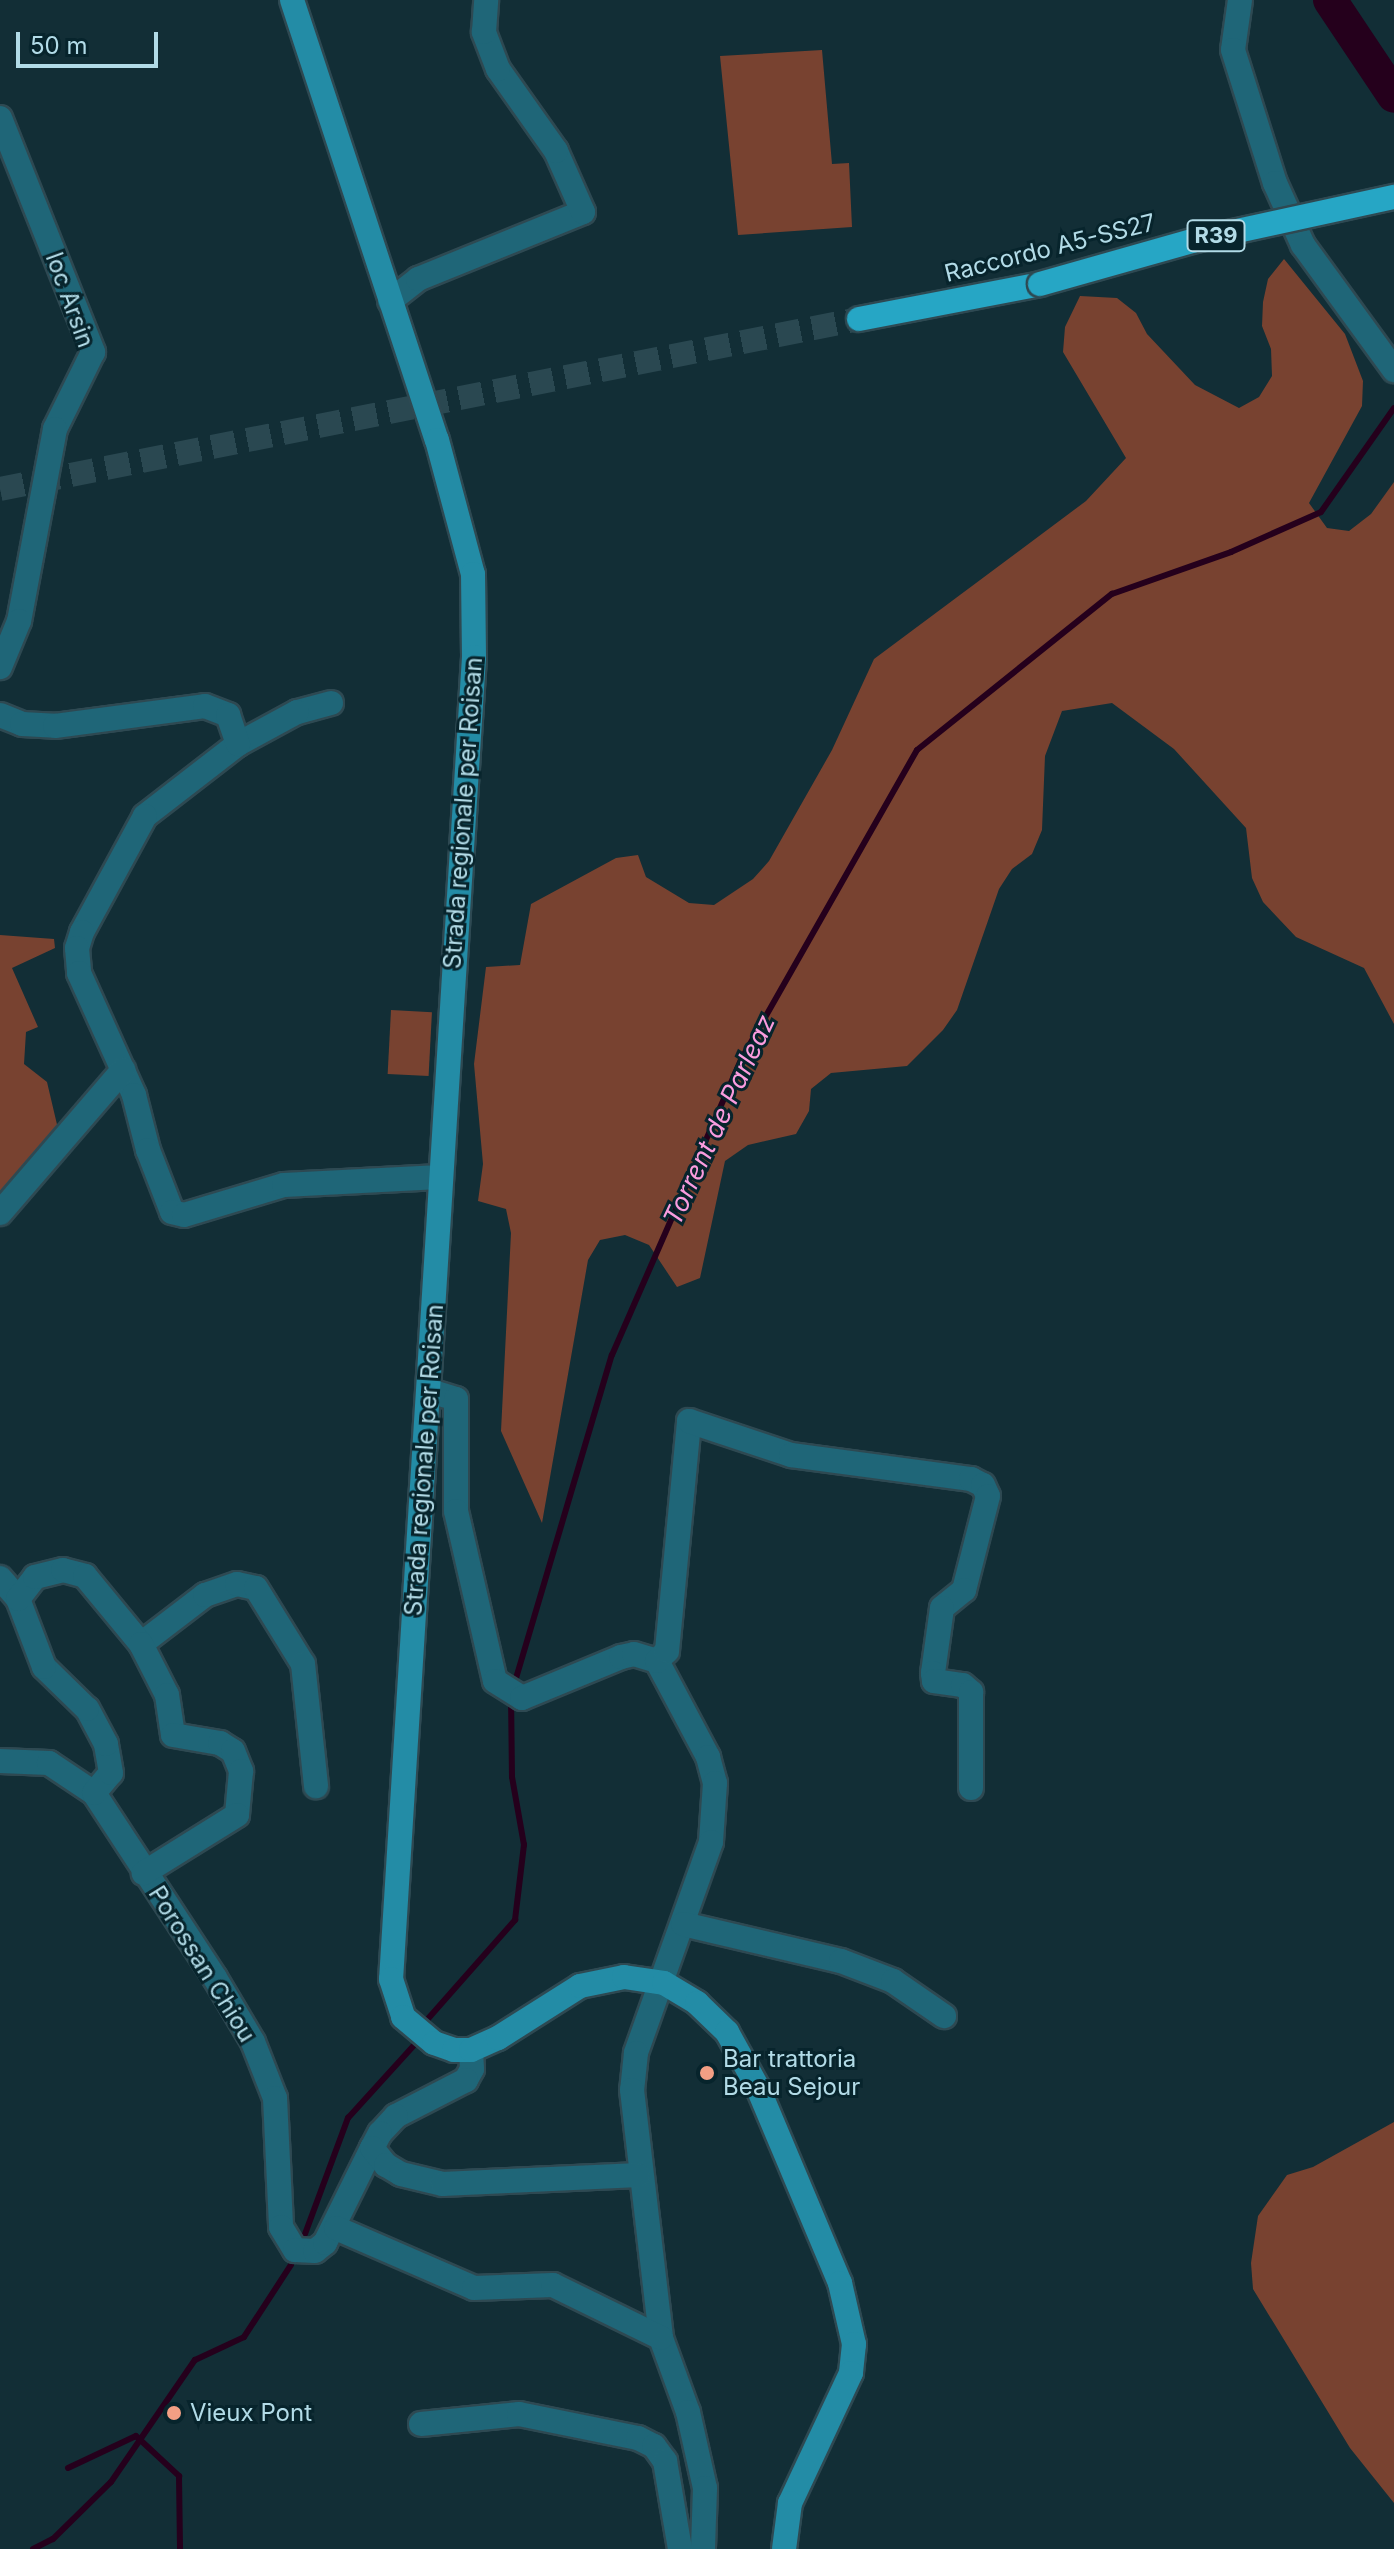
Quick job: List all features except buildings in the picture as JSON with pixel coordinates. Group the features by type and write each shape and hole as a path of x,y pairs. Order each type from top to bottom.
{"highway":[{"name":"Raccordo A5-SS27","path":"859,319 1040,284 1196,240 1394,197"}],"main road":[{"name":"Strada regionale per Roisan","path":"292,0 464,528 473,574 474,657 391,1979 403,2017 418,2032 454,2050 471,2050"},
{"path":"471,2050 599,1979 664,1983 713,2018 744,2056 850,2317 851,2373 790,2503 784,2549"}],"street":[{"path":"390,301 418,279 583,212 556,151 498,69 484,32 486,0"},
{"path":"1240,0 1233,50 1275,183 1303,245 1392,367"},
{"name":"loc Arsin","path":"0,118 93,352 55,429 19,621 0,667"},
{"path":"331,703 297,712 238,744 145,816 77,948 79,973 123,1070 172,1212 184,1215 284,1185 440,1177"},
{"path":"0,715 22,724 55,726 205,706 228,715 238,744"},
{"path":"0,1213 123,1070"},
{"path":"430,1391 448,1392 456,1399 456,1511 491,1670 511,1693 634,1654 657,1661 708,1757 715,1783 711,1842 632,2071 638,2175 661,2338 688,2412 705,2488 703,2549"},
{"path":"657,1661 667,1651 689,1421 791,1455 971,1479 988,1496 964,1590 942,1608 933,1673 934,1681 963,1685 971,1692 971,1788"},
{"path":"18,1599 35,1577 63,1570 85,1576 141,1644 167,1695 173,1735 220,1743 233,1751 241,1771 237,1815 144,1873"},
{"path":"0,1578 18,1599 44,1667 87,1709 106,1744 111,1773 94,1793"},
{"path":"141,1644 205,1595 237,1584 256,1588 303,1664 316,1786"},
{"name":"Porossan Chiou","path":"0,1761 49,1763 94,1793 215,1978 262,2064 275,2098 281,2227 286,2242 295,2250 315,2251 336,2228 372,2148 396,2116 466,2080 472,2069 471,2050"},
{"path":"683,1924 841,1961 893,1981 944,2016"},
{"path":"372,2148 401,2174 443,2184 638,2175"},
{"path":"336,2228 474,2288 553,2285 661,2338"},
{"path":"421,2424 519,2414 638,2438 654,2446 665,2461 680,2549"}],"shaded area":[{"path":"822,50 832,164 849,163 852,227 738,235 720,56"},
{"path":"1284,259 1345,334 1363,381 1362,406 1309,503 1327,528 1349,531 1371,514 1394,482 1394,1024 1364,968 1296,937 1263,902 1252,878 1246,828 1174,749 1112,703 1062,711 1045,756 1042,830 1032,854 1012,869 999,889 957,1010 943,1030 907,1066 831,1073 811,1089 809,1111 796,1134 748,1145 725,1161 700,1278 677,1287 649,1245 625,1235 600,1240 588,1260 542,1523 501,1431 511,1233 506,1209 478,1201 483,1164 474,1064 486,967 520,965 531,904 616,858 638,855 646,877 689,903 714,905 753,879 769,861 832,750 874,659 1086,501 1126,458 1063,352 1065,327 1080,296 1117,298 1136,313 1147,334 1195,385 1239,408 1259,397 1272,376 1271,349 1262,326 1263,302 1268,279"},
{"path":"0,935 54,939 55,948 12,968 38,1027 26,1032 24,1064 47,1082 59,1133 0,1202"},
{"path":"391,1010 432,1012 429,1076 388,1074"},
{"path":"1394,2122 1394,2503 1350,2448 1253,2289 1251,2263 1258,2216 1287,2175 1313,2167"}],"waterway":[{"path":"1330,0 1394,96"},
{"name":"Torrent de Parleaz","path":"514,1685 612,1355 742,1058 917,750 1112,594 1231,552 1321,512 1394,408"},
{"name":"Torrent de Parleaz","path":"426,2021 515,1920 524,1845 512,1777 511,1696"},
{"name":"Torrent de Parleaz","path":"305,2234 348,2118 416,2043"},
{"name":"Torrent de Parleaz","path":"33,2549 53,2539 111,2482 195,2360 244,2337 291,2265"},
{"path":"68,2468 136,2436 179,2476 180,2549"}],"tunnel":[{"path":"0,489 859,319"}],"place":[{"name":"Bar trattoria Beau Sejour","path":"707,2073"},
{"name":"Vieux Pont","path":"174,2413"}]}
